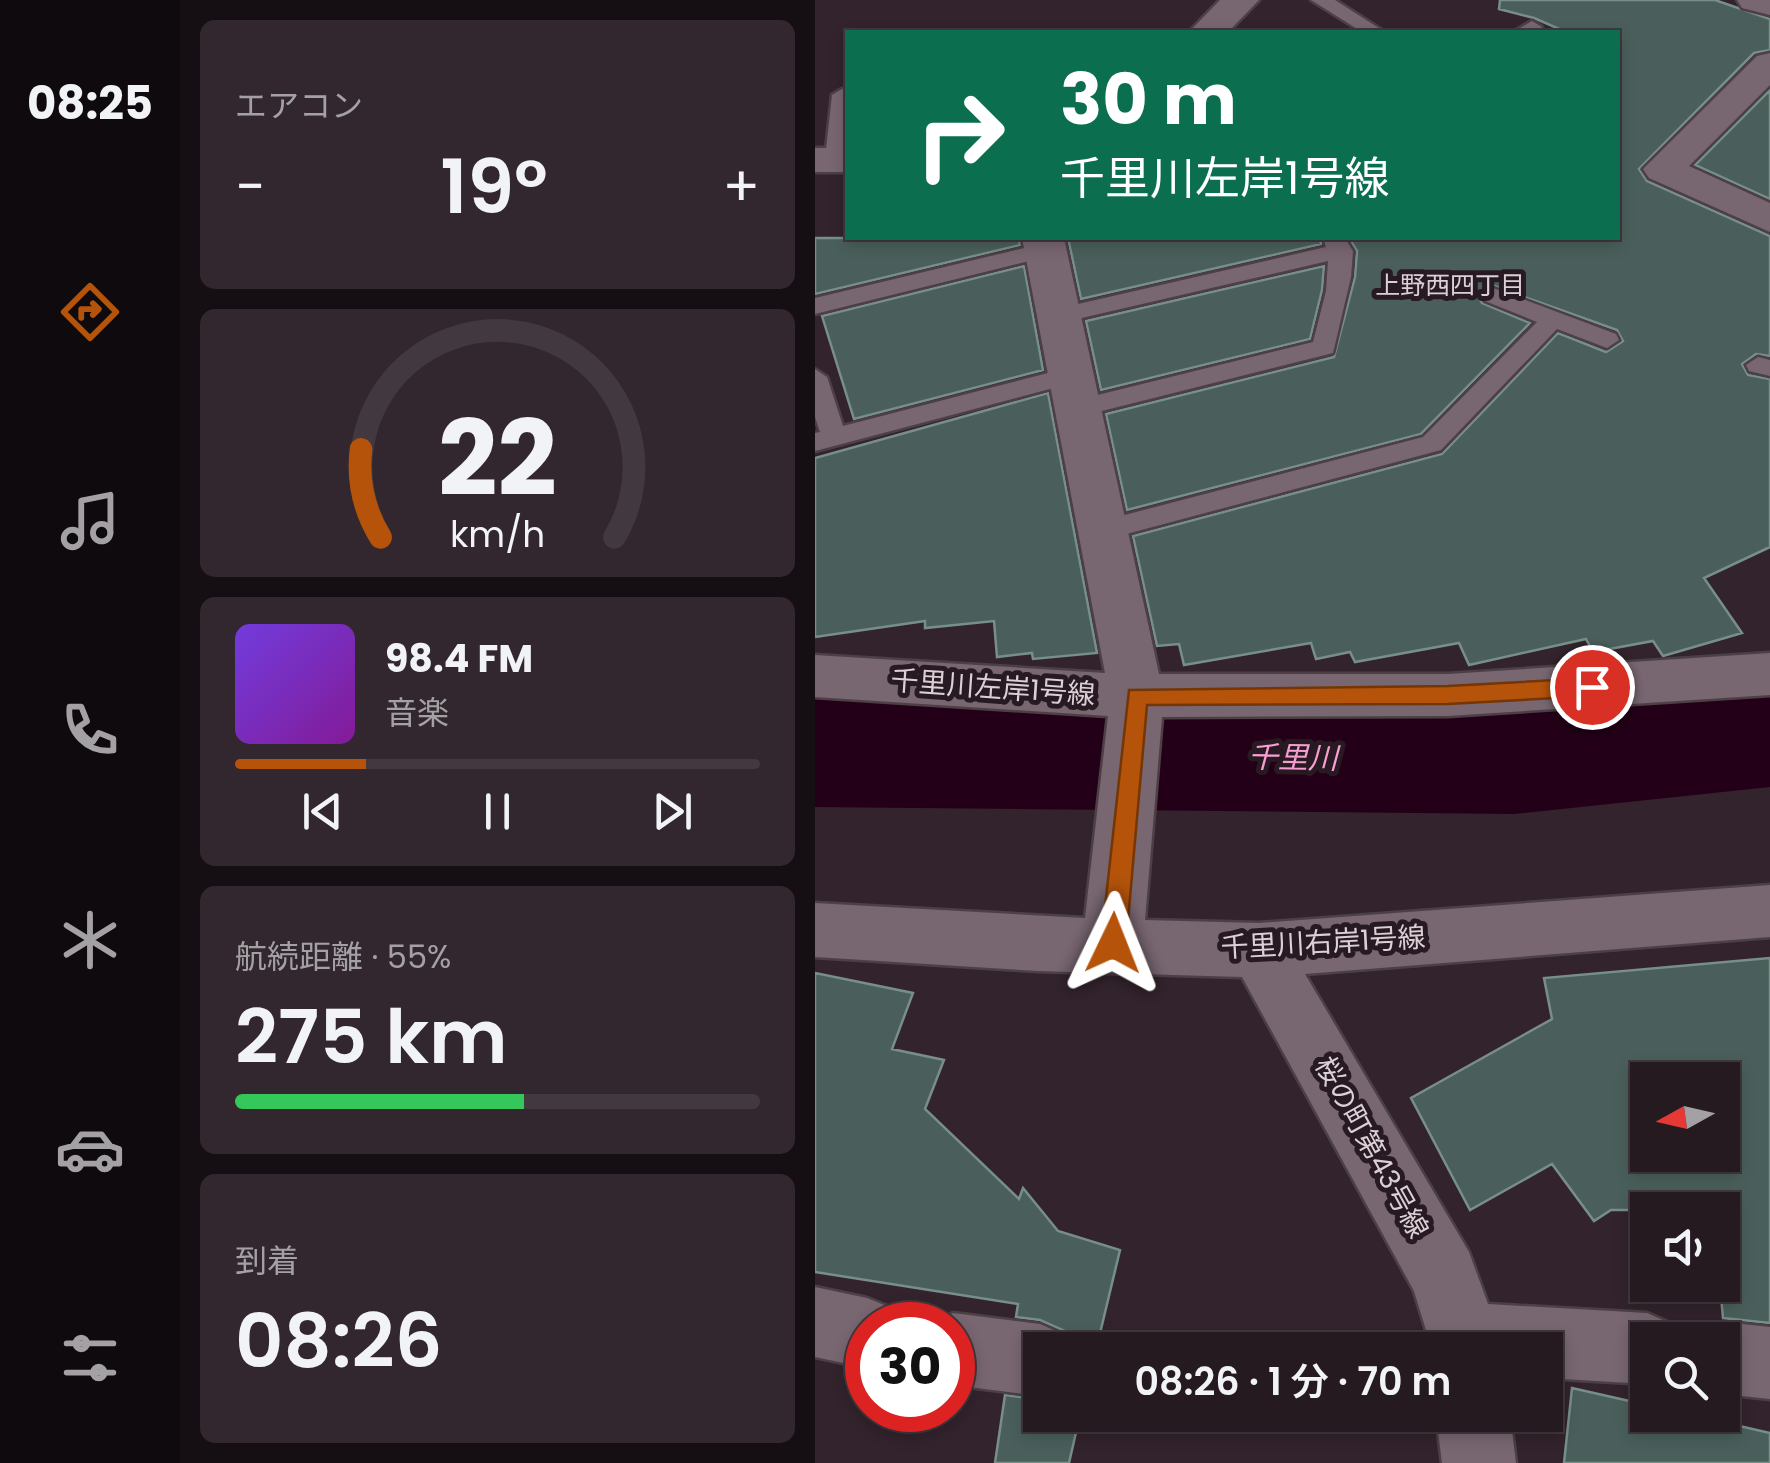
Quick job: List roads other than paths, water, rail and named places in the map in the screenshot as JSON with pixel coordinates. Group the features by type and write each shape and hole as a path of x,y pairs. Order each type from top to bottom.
{"street":[{"path":"1209,30 1241,0"},
{"path":"1755,0 1770,4"},
{"path":"1770,64 1663,169 1770,219"},
{"path":"1044,244 1137,705 1113,943"},
{"name":"千里川左岸1号線","path":"815,676 1137,705 1448,695 1770,674"},
{"name":"千里川右岸1号線","path":"815,930 1037,944 1113,943 1259,950 1770,911"},
{"name":"桜の町第43号線","path":"1259,950 1444,1277 1464,1332"},
{"path":"815,1322 845,1328"},
{"path":"1563,1347 1630,1349"},
{"path":"975,1352 1023,1358"},
{"path":"1740,1360 1770,1363"},
{"path":"1475,1432 1479,1463"}],"lane":[{"path":"1321,0 1372,30"},
{"path":"833,160 842,95"},
{"path":"815,306 1044,244"},
{"path":"815,376 824,440 1324,347 1338,244 1059,315"},
{"path":"1493,296 1607,340"},
{"path":"1104,530 1431,444 1551,321"}],"waterway":[{"name":"千里川","path":"815,753 1514,760 1770,734"}],"district":[{"name":"上野西四丁目","path":"1450,285"}]}
